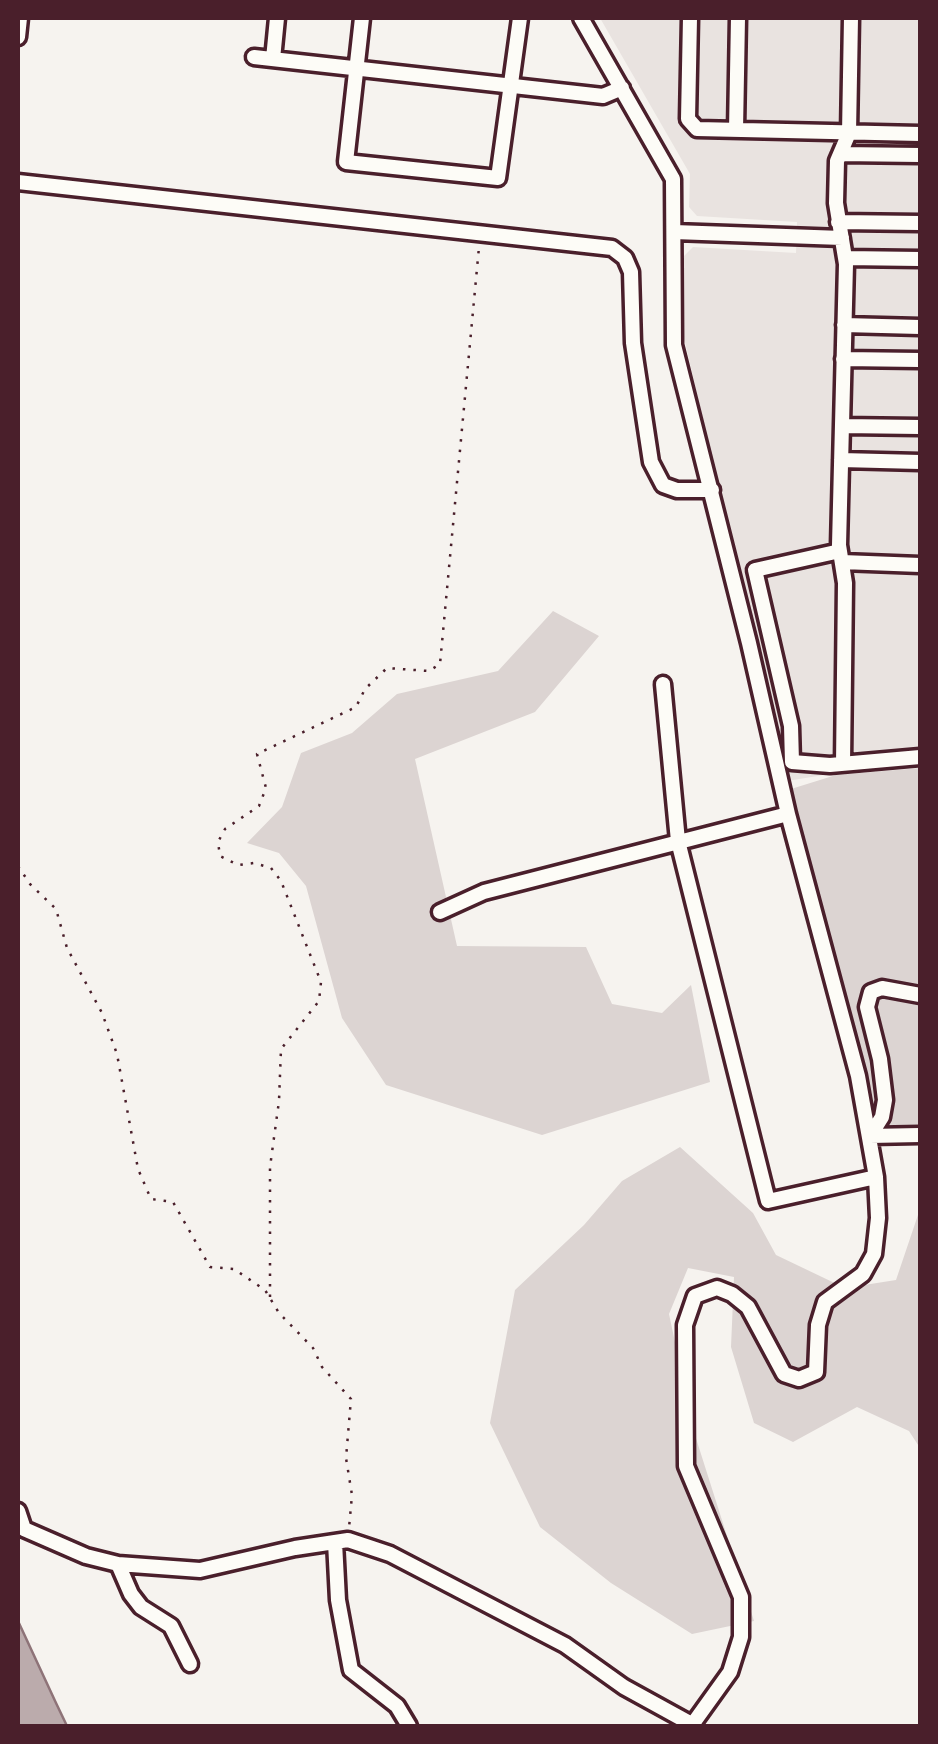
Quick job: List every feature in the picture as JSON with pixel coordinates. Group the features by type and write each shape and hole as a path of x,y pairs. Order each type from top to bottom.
{"street":[{"path":"18,36 20,18"},
{"path":"273,59 277,18"},
{"path":"362,18 346,162 498,178 520,18"},
{"path":"18,1511 24,1529 86,1556 118,1564 200,1570 342,1541 390,1554 565,1645 624,1686 694,1726 730,1672 740,1636 741,1598 686,1466 685,1325 694,1296 717,1288 748,1307 784,1374 800,1379 816,1372 818,1326 825,1302 863,1274 874,1254 878,1218 876,1177 858,1076 788,814 674,345 674,179 581,18"},
{"path":"690,18 688,119 697,129 920,134"},
{"path":"736,130 738,18"},
{"path":"843,764 846,583 841,556 841,460 845,258 836,203 837,161 849,132 851,18"},
{"path":"254,57 602,96 622,88"},
{"path":"840,154 920,155"},
{"path":"18,182 612,248 625,258 631,272 633,343 650,462 663,485 677,490 712,490"},
{"path":"838,222 920,223"},
{"path":"674,232 842,238"},
{"path":"845,258 920,259"},
{"path":"844,326 920,326"},
{"path":"843,358 920,360"},
{"path":"842,426 920,427"},
{"path":"841,460 920,462"},
{"path":"920,565 841,556 754,570 791,726 792,762 843,764 920,757"},
{"path":"663,684 678,841 768,1202 876,1177"},
{"path":"440,912 484,892 788,814"},
{"path":"870,1136 882,1117 885,1100 867,1007 871,992 882,988 920,996"},
{"path":"870,1136 920,1135"},
{"path":"342,1541 338,1600 351,1670 397,1706 408,1726"},
{"path":"118,1564 131,1594 141,1607 171,1626 190,1664"}],"path":[{"path":"270,1298 270,1167 281,1048 319,1001 321,982 281,881 271,868 254,863 238,865 220,856 218,842 225,830 259,806 266,788 257,754 356,706 365,689 387,668 429,672 440,664 480,232"},
{"path":"18,866 56,909 67,948 102,1013 117,1054 138,1170 151,1198 173,1202 210,1266 234,1269 265,1290 279,1314 314,1348 322,1367 351,1398 346,1458 352,1494 342,1541"}],"shaded area":[{"path":"600,18 920,18 920,765 787,781 684,338 684,256 693,247 796,253 797,222 697,216 689,207 690,174"},
{"path":"553,611 599,636 535,712 415,759 457,946 586,947 612,1004 662,1013 691,985 710,1082 542,1135 386,1085 342,1018 306,886 279,853 247,843 282,807 301,753 352,733 397,694 498,671"},
{"path":"920,768 920,1144 879,1146 872,1095 791,789 836,775"},
{"path":"680,1147 753,1213 776,1255 845,1288 896,1280 920,1209 920,1448 909,1431 857,1407 793,1442 754,1423 731,1347 734,1277 688,1268 669,1314 694,1432 754,1621 692,1634 611,1583 540,1527 490,1423 515,1290 584,1225 622,1181"},
{"path":"18,1621 56,1703 67,1726 18,1726"}]}
